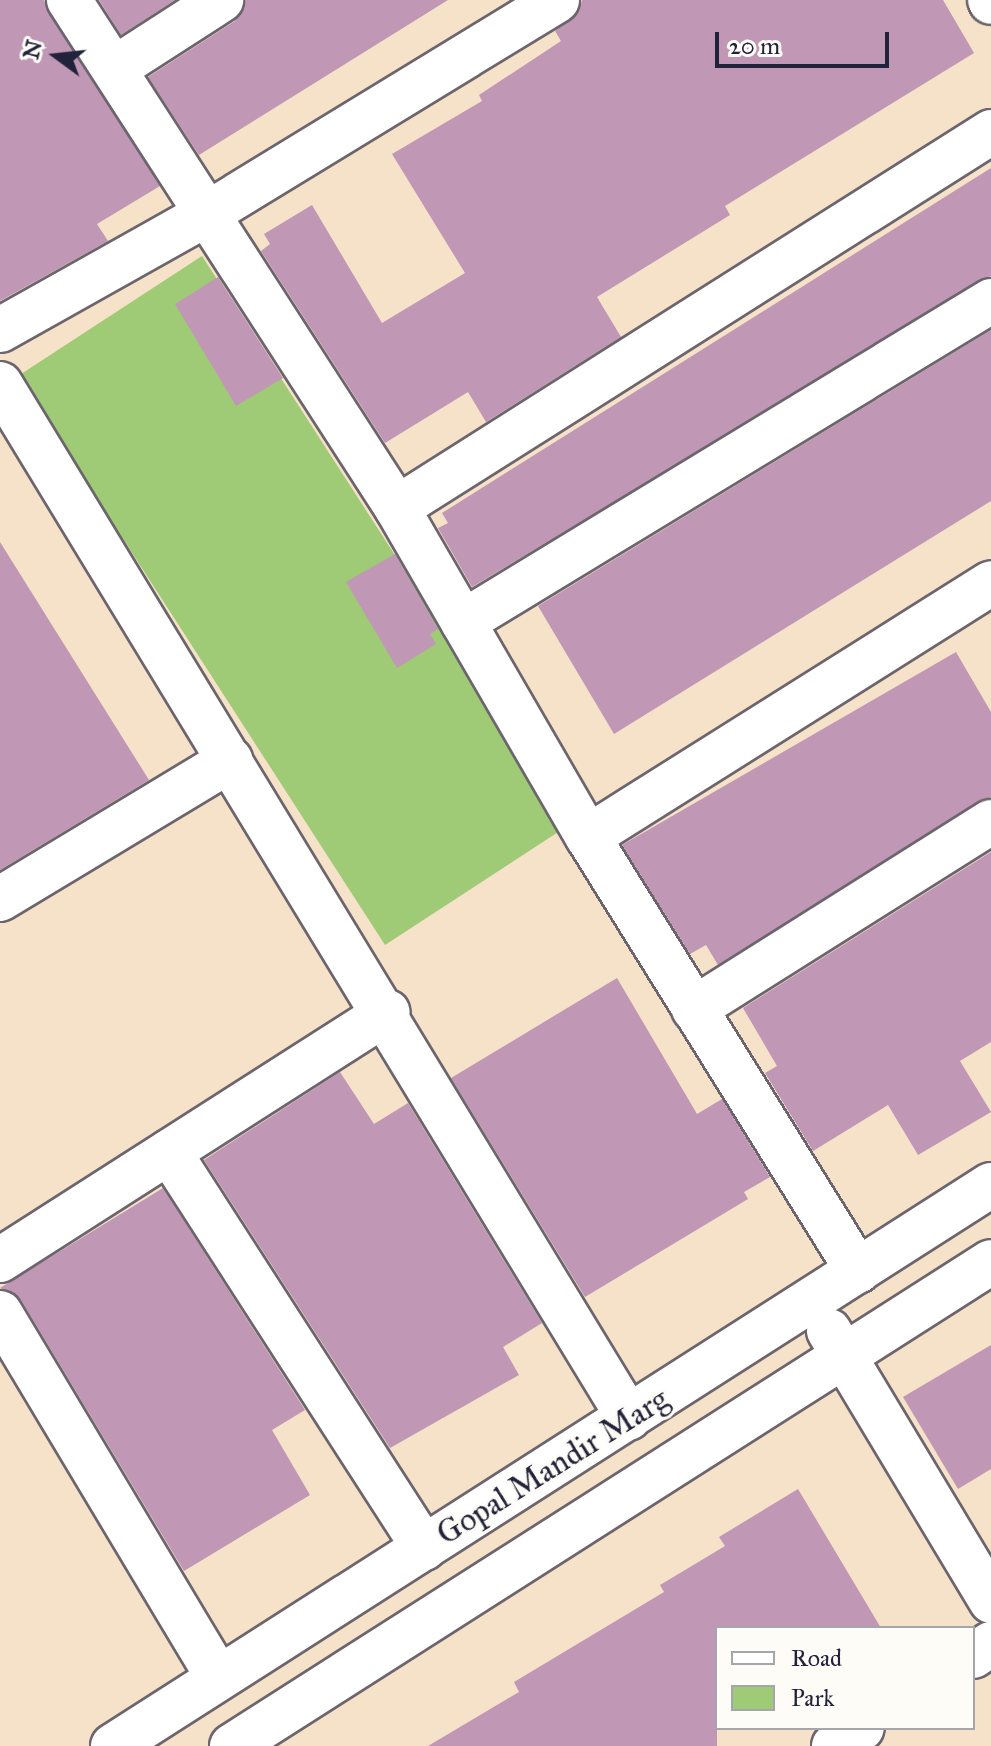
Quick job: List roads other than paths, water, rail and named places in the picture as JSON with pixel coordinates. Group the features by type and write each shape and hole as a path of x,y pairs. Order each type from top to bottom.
{"street":[{"path":"69,0 117,67 207,214 397,508 588,837 858,1271"},
{"path":"117,67 221,0"},
{"path":"0,330 207,214 557,0"},
{"path":"397,508 991,132"},
{"path":"463,622 991,301"},
{"path":"0,384 388,1012 629,1418"},
{"path":"588,837 991,583"},
{"path":"5,887 230,760"},
{"path":"694,1009 991,822"},
{"path":"0,1260 388,1012"},
{"path":"169,1152 424,1548"},
{"name":"Gopal Mandir Marg","path":"113,1746 991,1185"},
{"name":"Gopal Mandir Marg","path":"232,1746 991,1262"},
{"path":"811,1302 991,1601"},
{"path":"0,1313 218,1677"},
{"path":"834,1746 859,1730"}]}
